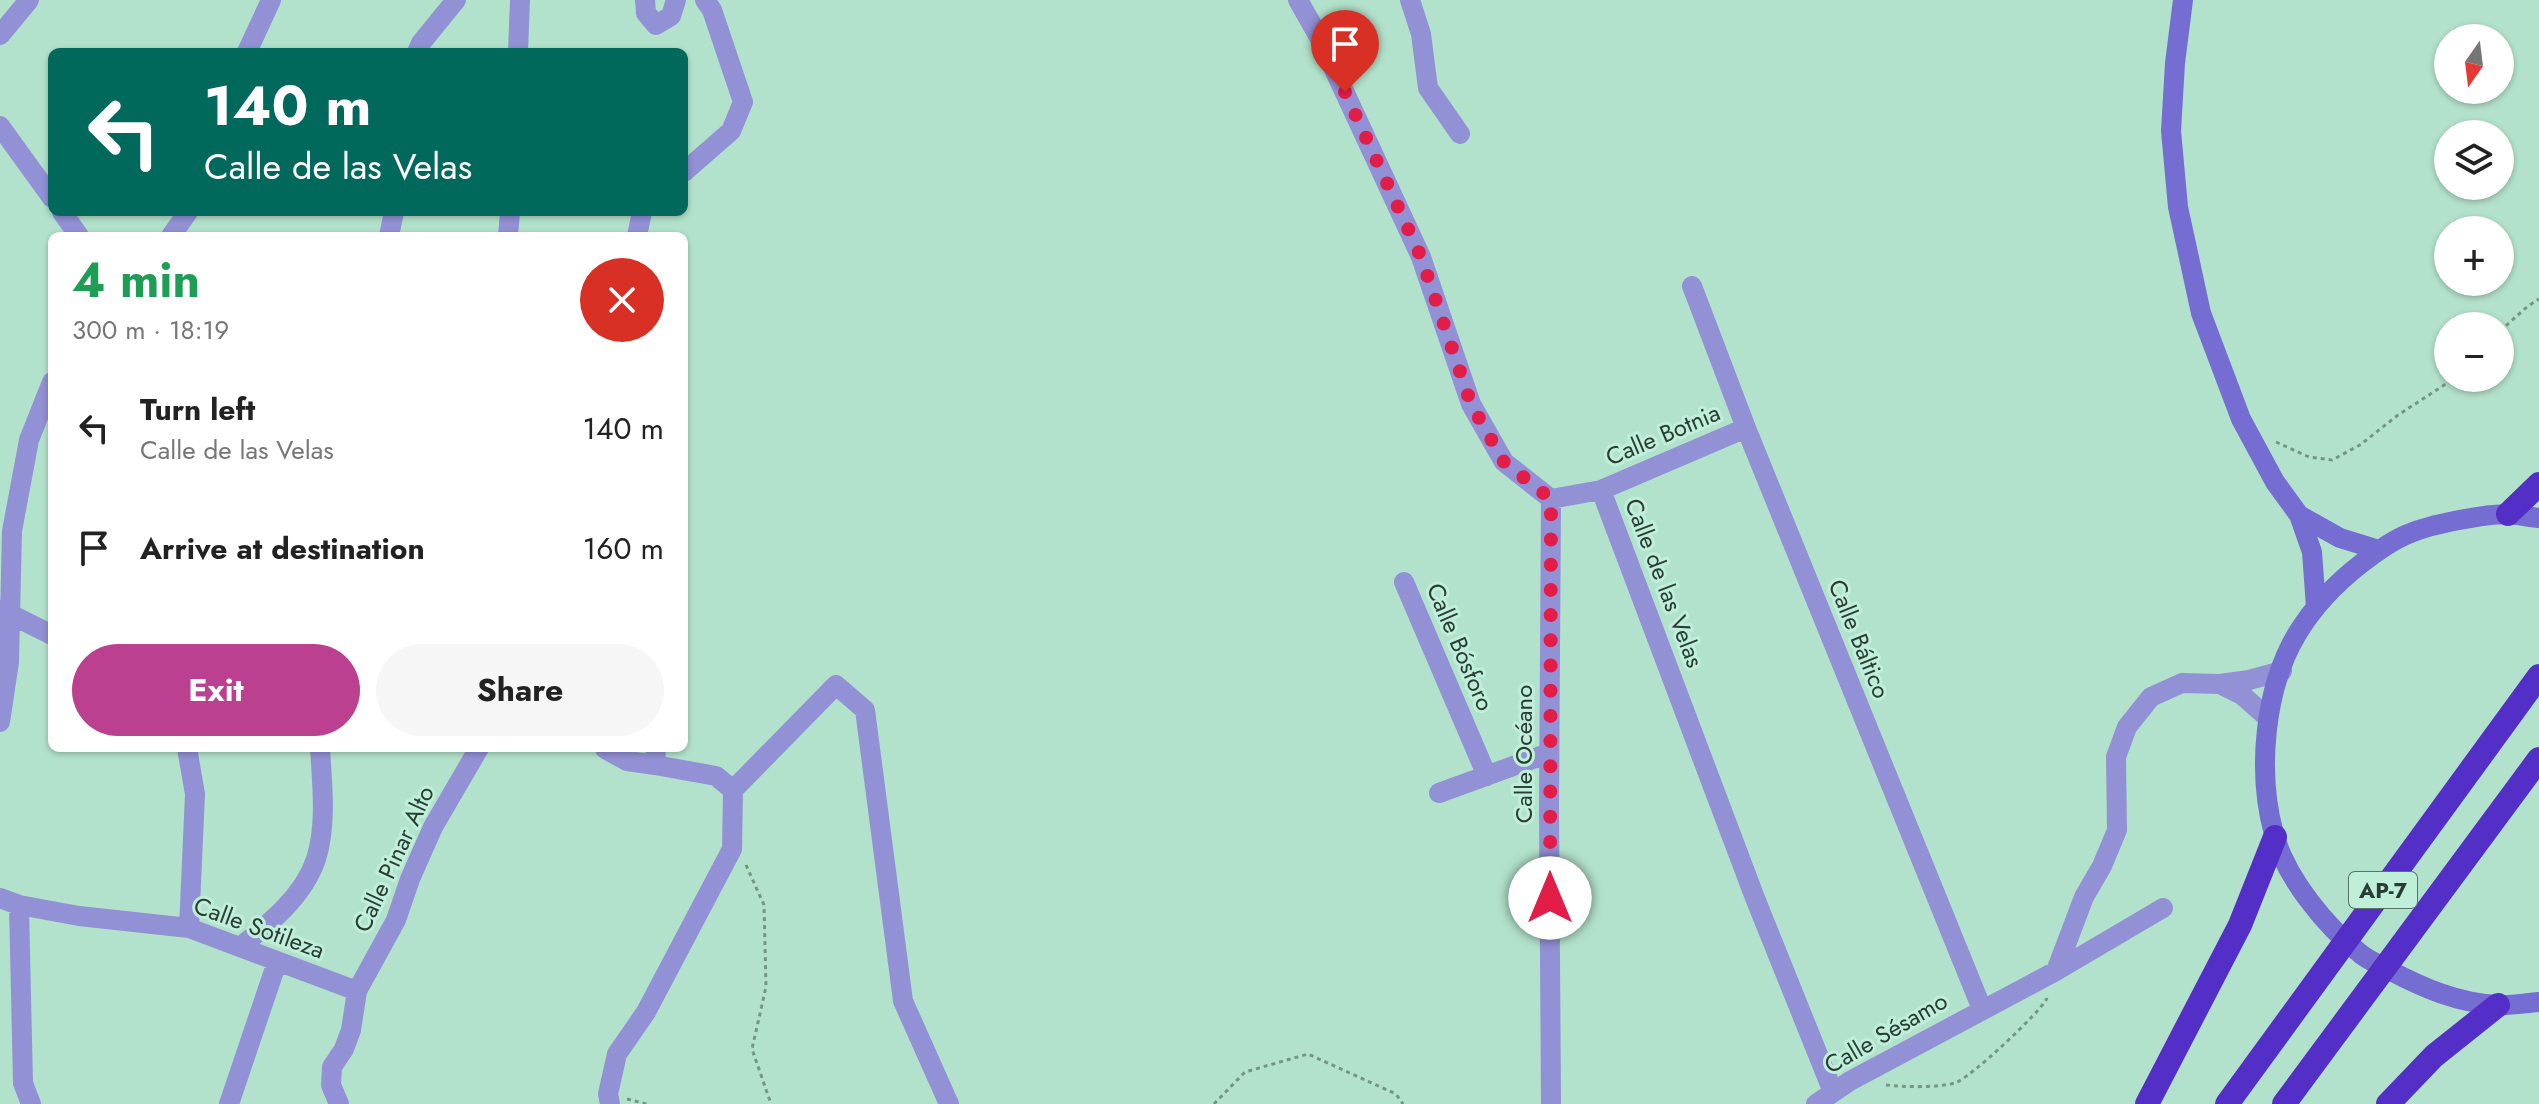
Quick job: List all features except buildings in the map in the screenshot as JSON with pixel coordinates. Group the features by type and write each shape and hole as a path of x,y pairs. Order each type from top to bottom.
{"highway":[{"path":"2508,514 2539,484"},
{"name":"AP-7","path":"2227,1104 2539,676"},
{"name":"AP-7","path":"2284,1104 2539,759"},
{"path":"2147,1104 2240,925 2275,837"},
{"path":"2388,1104 2434,1056 2498,1005"}],"main road":[{"path":"2183,0 2171,131 2178,207 2201,313 2241,419 2275,482 2299,515 2312,552 2316,607"},
{"path":"2539,518 2508,514 2459,521 2409,534 2379,550 2342,579 2316,607 2296,637 2282,671 2268,718 2266,797 2275,837 2296,882 2320,914 2363,955 2418,986 2461,1001 2498,1005 2539,1002"},
{"path":"2299,515 2340,538 2379,550"}],"street":[{"path":"0,35 29,0"},
{"path":"249,48 271,0"},
{"path":"419,48 456,0"},
{"path":"518,48 520,0"},
{"path":"645,0 646,13 656,25 671,16 676,0"},
{"path":"688,169 731,131 743,102 712,10 705,0"},
{"path":"1298,0 1319,37 1421,257 1471,404 1504,462 1551,499"},
{"path":"1410,0 1421,34 1428,88 1460,134"},
{"path":"0,126 48,192"},
{"name":"Calle Báltico","path":"1692,286 1746,428 1982,1009"},
{"path":"0,722 9,662 5,612 12,531 29,440 48,392"},
{"name":"Calle Botnia","path":"1601,490 1746,428"},
{"name":"Calle de las Velas","path":"1551,499 1601,490 1755,898 1833,1092"},
{"name":"Calle Océano","path":"1551,499 1551,1104"},
{"name":"Calle Bósforo","path":"1404,582 1487,776"},
{"path":"5,612 48,633"},
{"path":"2056,971 2084,897 2102,866 2117,830 2116,757 2127,727 2151,697 2182,683 2220,684 2282,671"},
{"path":"2220,684 2242,695 2268,718"},
{"path":"610,1104 608,1094 617,1054 646,1012 732,849 733,790 836,685 865,710 903,1001 949,1104"},
{"path":"188,752 195,794 189,928"},
{"path":"240,947 269,924 299,890 315,860 322,824 320,752"},
{"name":"Calle Pinar Alto","path":"339,1104 331,1085 332,1067 344,1049 351,1030 357,991 396,920 433,827 477,752"},
{"path":"611,752 627,761 656,757 716,776 733,790"},
{"path":"1439,793 1549,753"},
{"path":"9,901 23,1083 31,1104"},
{"name":"Calle Sotileza","path":"9,901 79,916 189,928 357,991"},
{"name":"Calle Sésamo","path":"1833,1092 2056,971 2163,908"},
{"path":"229,1104 277,962"}],"path":[{"path":"2514,318 2539,299"},
{"path":"2248,432 2309,457 2332,460 2360,445 2434,392"},
{"path":"744,856 746,869 764,905 766,987 752,1049 771,1104"},
{"path":"1833,1092 1958,1082 2021,1030 2046,1002 2056,971"},
{"path":"1214,1104 1245,1072 1308,1054 1396,1094 1403,1104"}],"route":[{"path":"1345,92 1421,257 1471,404 1504,462 1551,499 1550,898"}]}
